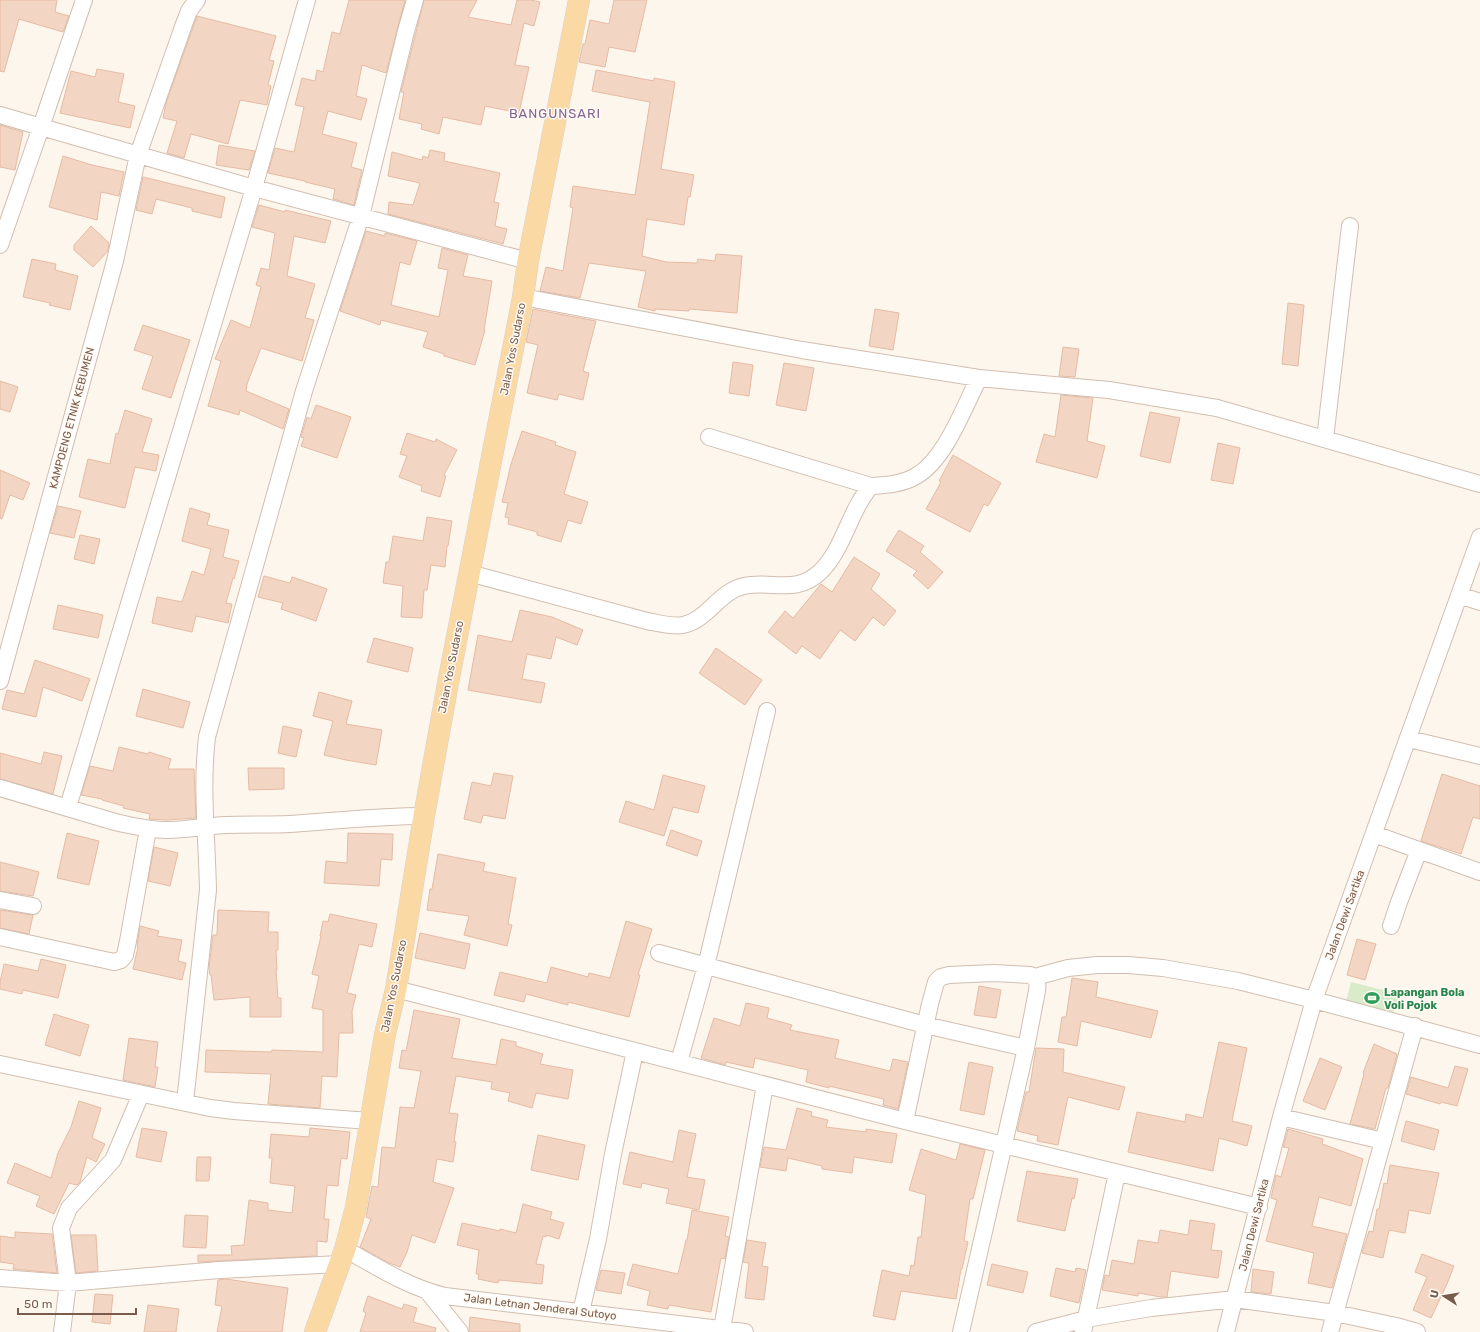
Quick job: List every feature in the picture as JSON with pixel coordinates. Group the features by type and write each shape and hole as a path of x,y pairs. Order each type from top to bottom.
{"main road":[{"name":"Jalan Yos Sudarso","path":"315,1332 343,1256 356,1207 385,1034 396,989 424,816 469,573 523,297 528,261 580,0"}],"street":[{"path":"0,245 84,0"},
{"name":"KAMPOENG ETNIK KEBUMEN","path":"0,681 115,261 138,155 184,24 189,11 197,0"},
{"path":"68,807 254,188 307,0"},
{"path":"185,1102 208,890 208,858 205,826 205,755 207,737 211,718 304,391 362,216 406,31 415,0"},
{"path":"0,115 254,188 528,261"},
{"path":"1324,439 1350,226"},
{"path":"523,297 802,350 978,378 1109,390 1217,408 1480,484"},
{"path":"709,437 871,486 886,485 908,480 924,470 934,461 944,448 978,378"},
{"path":"469,573 647,621 670,626 683,625 695,621 727,593 738,587 746,585 794,586 808,581 820,572 830,559 846,532 858,504 871,486"},
{"name":"Jalan Dewi Sartika","path":"1226,1332 1281,1117 1314,1000 1480,538"},
{"path":"1459,595 1480,602"},
{"path":"679,1062 706,966 767,710"},
{"path":"1409,739 1480,756"},
{"path":"0,788 115,822 148,829 184,829 205,826 289,824 386,816 424,816"},
{"path":"0,937 114,962 121,960 125,955 128,941 148,829"},
{"path":"1374,834 1480,872"},
{"path":"1391,926 1419,850"},
{"path":"0,900 33,906"},
{"path":"659,953 925,1025 1026,1048"},
{"path":"905,1121 925,1025 936,982 941,977 949,975 994,973 1030,975 1035,977 1068,968 1097,965 1128,965 1163,968 1238,981 1415,1026 1480,1045"},
{"path":"961,1332 1026,1048 1037,990 1038,982 1035,977"},
{"path":"396,989 905,1121 1258,1207"},
{"path":"1330,1332 1415,1026"},
{"path":"581,1312 598,1239 613,1154 635,1051"},
{"path":"0,1064 142,1094 234,1111 370,1121"},
{"path":"722,1329 765,1085"},
{"path":"62,1332 68,1283 61,1228 69,1208 112,1160 142,1094"},
{"path":"1281,1117 1383,1141"},
{"path":"1084,1326 1117,1173"},
{"path":"0,1278 68,1283 219,1270 343,1256"},
{"name":"Jalan Letnan Jenderal Sutoyo","path":"343,1256 428,1292 445,1296 745,1332"},
{"path":"428,1292 460,1332"},
{"path":"1036,1332 1084,1326 1151,1308 1235,1300 1335,1313 1417,1332"}],"green space":[{"name":"Lapangan Bola Voli Pojok","path":"1351,982 1399,994 1393,1014 1346,1002"}],"building":[{"path":"0,0 57,0 55,12 69,16 63,32 19,19 4,72 0,71"},
{"path":"349,0 405,0 386,73 362,65 356,96 367,99 361,120 328,111 322,134 357,143 351,167 362,170 354,205 333,199 335,189 268,173 275,148 294,152 304,107 295,105 302,78 315,81 317,70 323,72 332,32 340,34"},
{"path":"424,0 477,0 468,17 511,25 517,0 531,0 540,2 534,26 524,23 515,65 529,67 519,113 485,106 481,125 443,117 439,134 421,129 422,124 399,119 404,92 401,92"},
{"path":"614,0 647,0 635,52 609,47 605,67 579,62 583,44 585,44 590,20 609,24"},
{"path":"197,16 276,36 269,60 274,61 268,85 271,86 267,105 240,100 228,144 191,134 184,158 167,153 177,121 163,118 166,103"},
{"path":"97,69 124,74 118,102 135,106 130,128 60,113 71,71 95,77"},
{"path":"596,70 654,81 654,78 675,82 661,169 694,175 690,197 688,197 684,225 647,219 642,256 666,262 697,263 698,259 715,261 716,254 742,256 737,313 689,309 689,311 655,309 655,311 638,307 646,271 589,263 580,298 540,291 546,267 563,271 573,208 570,207 573,186 635,195 650,102 592,91"},
{"path":"0,125 23,132 15,170 0,167"},
{"path":"219,145 255,151 249,170 216,165"},
{"path":"430,150 445,153 444,161 500,173 494,202 499,203 495,226 507,229 503,244 388,214 389,202 413,205 420,183 388,176 392,152 422,160 423,156 428,158"},
{"path":"63,156 92,165 124,172 119,196 101,192 97,220 49,207"},
{"path":"143,177 225,197 221,218 192,211 192,208 156,199 152,214 136,210"},
{"path":"259,205 331,221 325,243 294,236 287,276 315,284 305,318 314,320 302,361 261,348 247,384 246,391 289,409 283,429 240,410 239,415 208,406 221,361 215,359 231,320 250,328 261,287 256,285 261,268 269,270 275,233 252,227"},
{"path":"91,226 109,243 108,251 93,267 74,250 74,245"},
{"path":"366,231 385,236 385,233 417,241 410,265 400,262 391,305 439,317 448,270 438,268 442,248 468,255 463,276 492,281 485,330 475,365 444,356 444,354 423,347 428,332 381,320 380,325 340,311"},
{"path":"32,259 56,264 55,270 78,276 70,310 49,305 50,303 23,297"},
{"path":"1288,303 1304,305 1298,366 1282,364"},
{"path":"533,309 596,321 583,371 589,373 583,400 559,394 557,400 527,393 538,345 526,342"},
{"path":"875,309 899,313 893,350 869,346"},
{"path":"143,325 190,340 171,398 142,389 153,356 134,350"},
{"path":"1063,347 1079,349 1075,377 1059,376"},
{"path":"733,362 753,365 749,396 729,393"},
{"path":"784,363 814,368 806,411 776,405"},
{"path":"0,381 18,387 10,412 0,409"},
{"path":"1061,395 1093,398 1087,441 1105,446 1097,478 1036,462 1044,434 1055,437"},
{"path":"316,405 351,417 337,458 301,446 304,438 301,437 307,417 311,419"},
{"path":"125,410 152,419 142,452 159,455 156,471 135,467 125,508 79,497 88,459 110,464 116,433 118,434"},
{"path":"1150,412 1180,418 1170,463 1140,456"},
{"path":"522,431 556,442 555,445 576,452 564,494 588,502 581,524 568,520 561,542 537,535 537,532 508,524 509,518 505,517 508,503 502,502 511,464"},
{"path":"407,433 435,442 436,439 457,450 444,475 446,476 440,497 421,491 422,486 399,477 407,456 400,454"},
{"path":"1218,443 1240,448 1233,484 1211,480"},
{"path":"953,455 1001,483 988,506 984,504 970,532 926,509 941,482 939,481"},
{"path":"0,470 30,483 23,500 10,495 2,519 0,518"},
{"path":"58,506 81,511 74,538 50,533"},
{"path":"190,508 210,514 207,525 229,530 223,557 239,561 226,603 232,604 228,623 196,616 192,632 152,623 157,597 182,602 192,571 204,575 211,549 182,541"},
{"path":"427,517 452,521 445,567 431,565 427,590 424,590 422,618 401,617 403,586 383,583 386,562 389,562 393,536 423,541"},
{"path":"899,530 924,546 920,552 943,572 928,589 913,575 917,571 886,551"},
{"path":"80,535 100,539 94,564 74,559"},
{"path":"854,557 880,574 871,589 896,611 884,626 873,617 855,641 840,630 820,659 802,646 796,654 768,632 785,611 793,618 821,584 832,592"},
{"path":"264,576 290,583 292,577 327,589 316,621 281,609 283,603 258,597"},
{"path":"58,605 103,615 98,638 53,629"},
{"path":"520,610 552,617 583,630 577,645 556,637 551,659 527,654 522,679 545,683 541,703 468,690 478,635 512,642"},
{"path":"374,638 413,648 408,672 367,662"},
{"path":"716,648 762,680 745,705 699,673"},
{"path":"35,660 90,679 82,701 43,687 36,717 2,709 7,690 24,694"},
{"path":"143,689 190,702 183,728 136,716"},
{"path":"319,692 352,701 346,724 382,730 376,765 324,755 333,721 313,716"},
{"path":"283,726 302,730 296,757 278,753"},
{"path":"119,747 148,754 149,752 171,759 168,769 194,769 196,818 166,820 149,819 150,814 123,808 124,806 102,799 81,795 90,766 113,771"},
{"path":"44,752 62,756 53,794 0,779 0,753 41,764"},
{"path":"248,768 284,768 284,789 249,790"},
{"path":"494,773 513,776 505,819 483,815 481,823 464,819 472,782 491,786"},
{"path":"1442,774 1480,786 1480,819 1473,817 1461,854 1421,841"},
{"path":"663,775 705,786 698,813 673,807 664,836 619,822 626,801 654,810"},
{"path":"671,830 702,841 697,856 666,845"},
{"path":"67,833 99,841 89,885 57,878"},
{"path":"348,833 393,834 392,860 381,859 379,886 324,883 326,861 347,863"},
{"path":"154,847 178,853 170,886 148,881"},
{"path":"438,854 485,863 483,871 516,878 508,924 512,925 507,946 464,935 469,916 427,910"},
{"path":"0,862 39,872 33,896 0,891"},
{"path":"0,910 33,915 29,934 0,928"},
{"path":"218,910 269,912 268,932 278,932 276,970 278,998 281,998 281,1017 250,1017 250,997 214,1000 209,968 213,935 217,935"},
{"path":"330,914 377,924 372,947 359,944 347,993 356,995 352,1011 353,1033 339,1033 337,1077 322,1076 320,1108 268,1104 271,1074 205,1072 206,1050 323,1052 323,1010 312,1008 319,976 312,974 323,921 328,922"},
{"path":"626,921 652,929 638,975 640,975 629,1017 568,1002 568,1005 526,994 524,1002 494,995 500,972 547,983 551,967 588,977 589,973 610,978"},
{"path":"140,926 159,931 157,936 182,940 178,961 186,963 182,980 133,969 138,947"},
{"path":"420,933 470,944 465,969 415,958"},
{"path":"1357,939 1376,944 1365,980 1347,975"},
{"path":"41,959 66,965 58,998 23,990 22,994 0,989 4,964 38,971"},
{"path":"1072,978 1098,982 1096,997 1158,1011 1151,1038 1081,1021 1077,1046 1058,1042 1062,1017 1066,1017"},
{"path":"979,986 1001,990 996,1018 974,1015"},
{"path":"746,1003 769,1008 767,1018 792,1025 790,1030 839,1040 835,1058 890,1071 893,1059 908,1062 898,1109 883,1105 884,1099 806,1082 808,1070 755,1058 753,1068 726,1062 725,1065 701,1058 714,1018 740,1026"},
{"path":"414,1010 460,1019 452,1058 496,1065 501,1039 516,1042 516,1046 543,1054 540,1064 573,1070 568,1099 536,1093 532,1108 508,1101 510,1093 491,1089 492,1082 456,1076 449,1113 458,1114 453,1162 437,1159 433,1182 454,1188 435,1243 412,1235 407,1252 400,1267 389,1263 360,1247 371,1219 366,1217 372,1186 378,1187 382,1147 395,1148 400,1107 414,1108 421,1071 399,1068 402,1050 406,1051"},
{"path":"54,1014 89,1025 80,1056 45,1045"},
{"path":"129,1038 158,1042 155,1067 158,1067 155,1087 123,1080"},
{"path":"1219,1042 1247,1048 1232,1121 1252,1126 1247,1146 1219,1138 1213,1171 1128,1152 1137,1112 1185,1122 1186,1114 1203,1118"},
{"path":"1374,1044 1397,1054 1375,1129 1350,1124 1364,1074 1363,1073"},
{"path":"1036,1048 1064,1049 1063,1072 1125,1087 1119,1110 1068,1097 1058,1145 1037,1141 1038,1136 1017,1131 1026,1092 1029,1092"},
{"path":"1320,1058 1342,1067 1325,1110 1303,1101"},
{"path":"969,1062 993,1067 984,1115 960,1110"},
{"path":"1455,1066 1468,1069 1457,1106 1441,1102 1440,1104 1406,1094 1411,1077 1448,1088"},
{"path":"79,1101 101,1108 92,1138 105,1144 96,1162 87,1157 80,1182 77,1185 69,1183 54,1214 36,1206 40,1196 7,1183 15,1163 51,1178 58,1153 71,1127"},
{"path":"797,1108 812,1112 811,1116 828,1120 826,1127 866,1132 866,1129 897,1134 892,1163 854,1157 852,1173 822,1169 822,1166 788,1158 786,1171 760,1167 764,1147 786,1150"},
{"path":"1406,1121 1439,1130 1434,1150 1401,1141"},
{"path":"142,1128 167,1132 161,1162 136,1157"},
{"path":"310,1128 350,1132 347,1159 341,1158 338,1186 327,1185 324,1219 329,1219 327,1242 317,1241 317,1256 198,1262 198,1255 232,1255 231,1246 244,1245 249,1200 268,1203 268,1210 292,1213 295,1186 270,1183 272,1158 269,1158 271,1134 309,1137"},
{"path":"1288,1129 1323,1139 1322,1144 1363,1159 1351,1206 1319,1197 1312,1226 1347,1234 1332,1288 1308,1283 1314,1253 1266,1241 1277,1200 1271,1198 1276,1175 1281,1177 1289,1148 1283,1147"},
{"path":"679,1130 696,1134 687,1177 705,1180 699,1210 666,1203 669,1189 642,1183 641,1188 623,1184 630,1152 673,1162"},
{"path":"538,1135 585,1145 578,1180 531,1170"},
{"path":"960,1144 985,1150 973,1199 970,1199 964,1241 968,1242 961,1269 956,1299 901,1291 895,1320 873,1316 882,1270 909,1276 911,1265 914,1266 918,1237 921,1237 926,1195 909,1190 921,1149 956,1160"},
{"path":"197,1157 211,1157 209,1181 196,1181"},
{"path":"1390,1165 1439,1173 1430,1214 1409,1210 1405,1233 1389,1230 1383,1258 1362,1253 1369,1231 1373,1232 1377,1209 1379,1209 1384,1183 1387,1184"},
{"path":"1027,1171 1078,1179 1074,1199 1072,1198 1065,1231 1017,1221"},
{"path":"523,1204 552,1212 550,1219 564,1223 559,1239 546,1235 546,1237 543,1236 536,1264 544,1265 542,1284 499,1280 498,1283 478,1279 479,1274 476,1274 479,1250 457,1245 462,1223 516,1233"},
{"path":"692,1210 729,1217 725,1236 729,1237 725,1259 721,1258 711,1312 669,1305 668,1309 647,1305 650,1291 627,1285 633,1264 678,1274 687,1240"},
{"path":"185,1215 208,1216 206,1248 183,1247"},
{"path":"1190,1220 1215,1224 1211,1250 1222,1251 1218,1278 1171,1271 1167,1297 1138,1293 1138,1296 1102,1290 1105,1275 1109,1276 1112,1260 1134,1264 1138,1240 1158,1243 1160,1230 1188,1235"},
{"path":"15,1232 52,1234 57,1273 13,1269 14,1264 0,1262 0,1236 15,1238"},
{"path":"71,1235 96,1235 98,1271 76,1273"},
{"path":"747,1240 766,1243 762,1266 768,1267 764,1300 745,1298 749,1263 743,1262"},
{"path":"1422,1254 1454,1266 1431,1318 1413,1310 1427,1277 1415,1272"},
{"path":"992,1264 1028,1272 1023,1293 987,1285"},
{"path":"1056,1268 1075,1272 1076,1268 1086,1270 1079,1303 1050,1296"},
{"path":"1253,1269 1274,1272 1271,1294 1251,1292"},
{"path":"601,1270 625,1273 621,1294 596,1290"},
{"path":"226,1279 288,1288 282,1332 217,1332 222,1306 215,1305 218,1280"},
{"path":"95,1294 113,1295 110,1324 92,1322"},
{"path":"368,1296 402,1309 404,1304 417,1308 413,1322 436,1328 435,1332 360,1332 366,1313 363,1311"},
{"path":"148,1305 179,1309 176,1332 144,1332"},
{"path":"470,1317 520,1324 520,1332 469,1332"}],"place":[{"name":"Lapangan Bola Voli Pojok","path":"1372,998"}],"district":[{"name":"BANGUNSARI","path":"555,113"}]}
